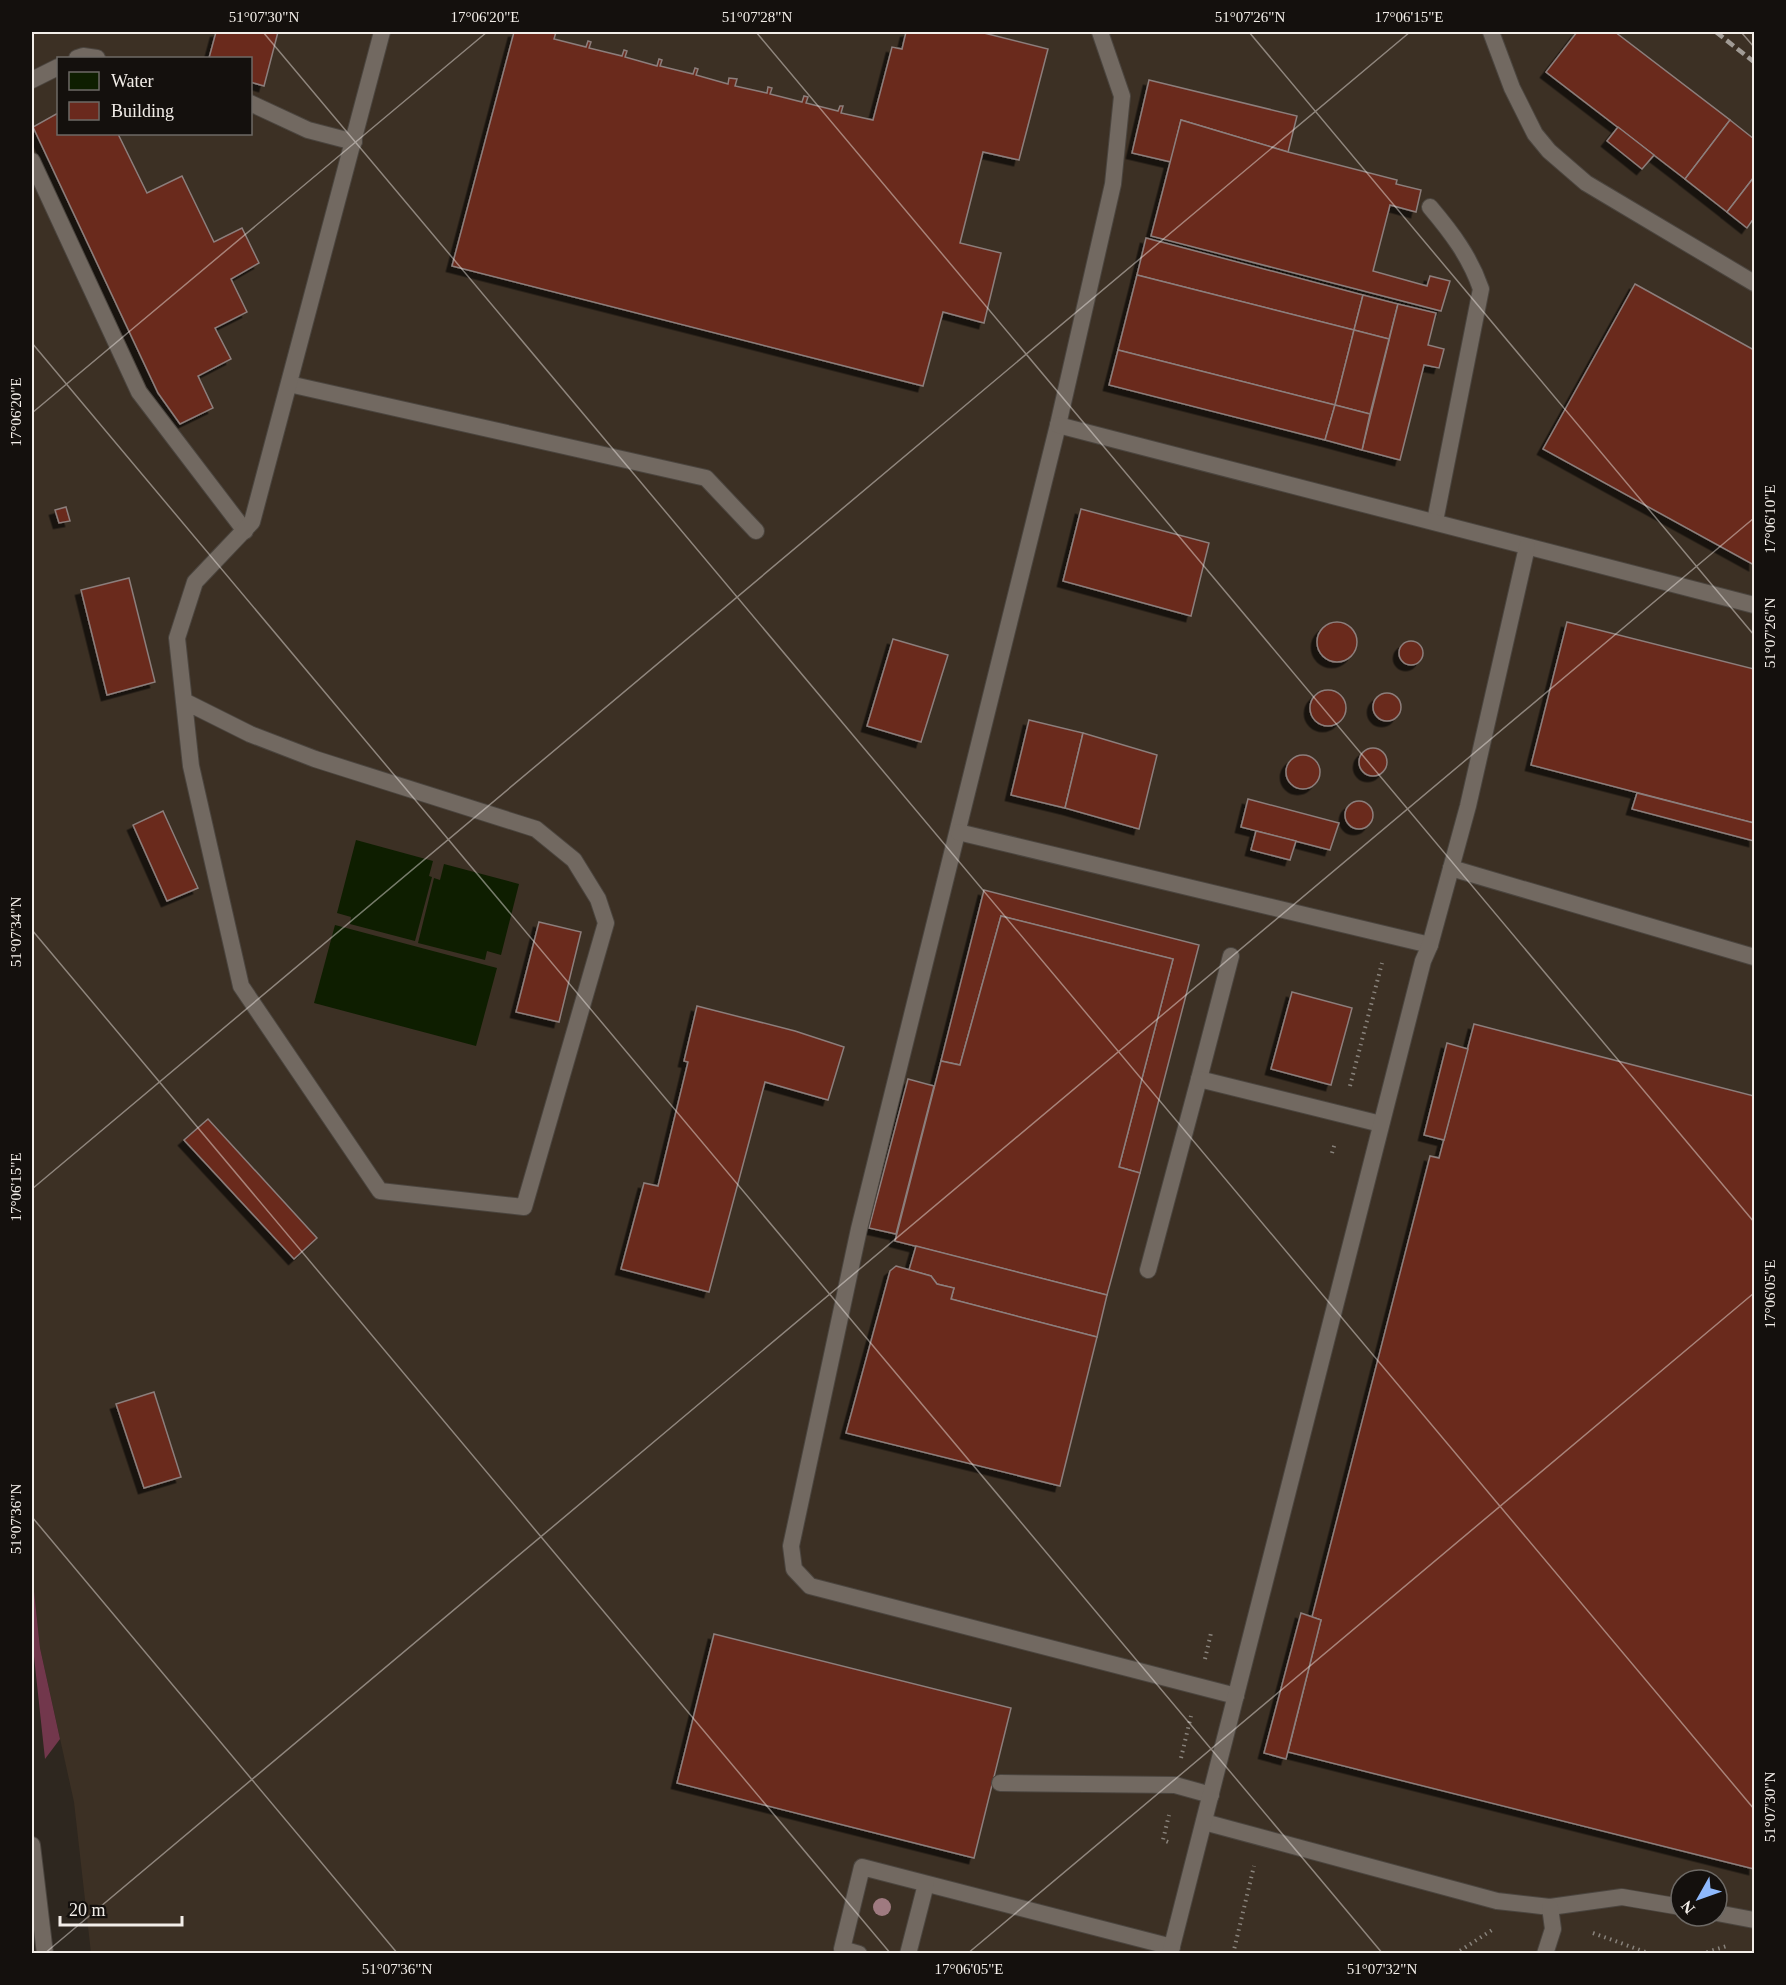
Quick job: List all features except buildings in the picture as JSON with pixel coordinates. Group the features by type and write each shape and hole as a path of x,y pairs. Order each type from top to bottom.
{"lane":[{"path":"184,701 250,734 315,759 536,829 574,860 598,899 606,923 524,1207 380,1191 241,986 191,766 177,638 195,582 252,522 382,32"},
{"path":"1100,32 1122,96 1114,173 1058,425 859,1229 791,1546 794,1569 810,1586 1236,1696"},
{"path":"1491,32 1512,88 1534,134 1549,151 1586,183 1755,284"},
{"path":"32,80 57,68"},
{"path":"252,104 308,130 354,142"},
{"path":"32,161 139,392 245,531"},
{"path":"1430,207 1453,234 1473,267 1481,289 1435,521"},
{"path":"289,384 706,478 756,531"},
{"path":"1058,425 1755,605"},
{"path":"859,1953 842,1949 862,1867 1171,1950 1423,961 1430,945 1468,806 1527,547"},
{"path":"958,832 1430,945"},
{"path":"1451,868 1755,957"},
{"path":"1148,1270 1232,956"},
{"path":"1199,1079 1381,1124"},
{"path":"1000,1783 1175,1785 1211,1795"},
{"path":"1204,1822 1497,1901 1550,1906 1622,1897 1669,1905"},
{"path":"32,1845 45,1953"},
{"path":"908,1953 926,1884"},
{"path":"1545,1953 1553,1929 1550,1906"},
{"path":"1729,1915 1755,1920"}],"path":[{"path":"1332,1153 1385,954"},
{"path":"1171,1805 1163,1840 1171,1843"},
{"path":"1233,1953 1254,1865"},
{"path":"1455,1953 1493,1929"},
{"path":"1585,1930 1651,1953"},
{"path":"1701,1953 1728,1946 1739,1948"}],"shaded area":[{"path":"32,32 1754,32 1754,1953 91,1953 74,1802 40,1648 32,1572"},
{"path":"32,1572 40,1648 60,1739 45,1759 32,1638"}],"water":[{"path":"356,840 433,861 429,876 432,877 415,941 350,924 351,917 337,913"},
{"path":"444,864 519,884 501,955 487,951 485,960 418,943 434,878 440,880"},
{"path":"335,925 497,968 476,1046 314,1003"}],"railway":[{"path":"1716,32 1754,62"}]}
